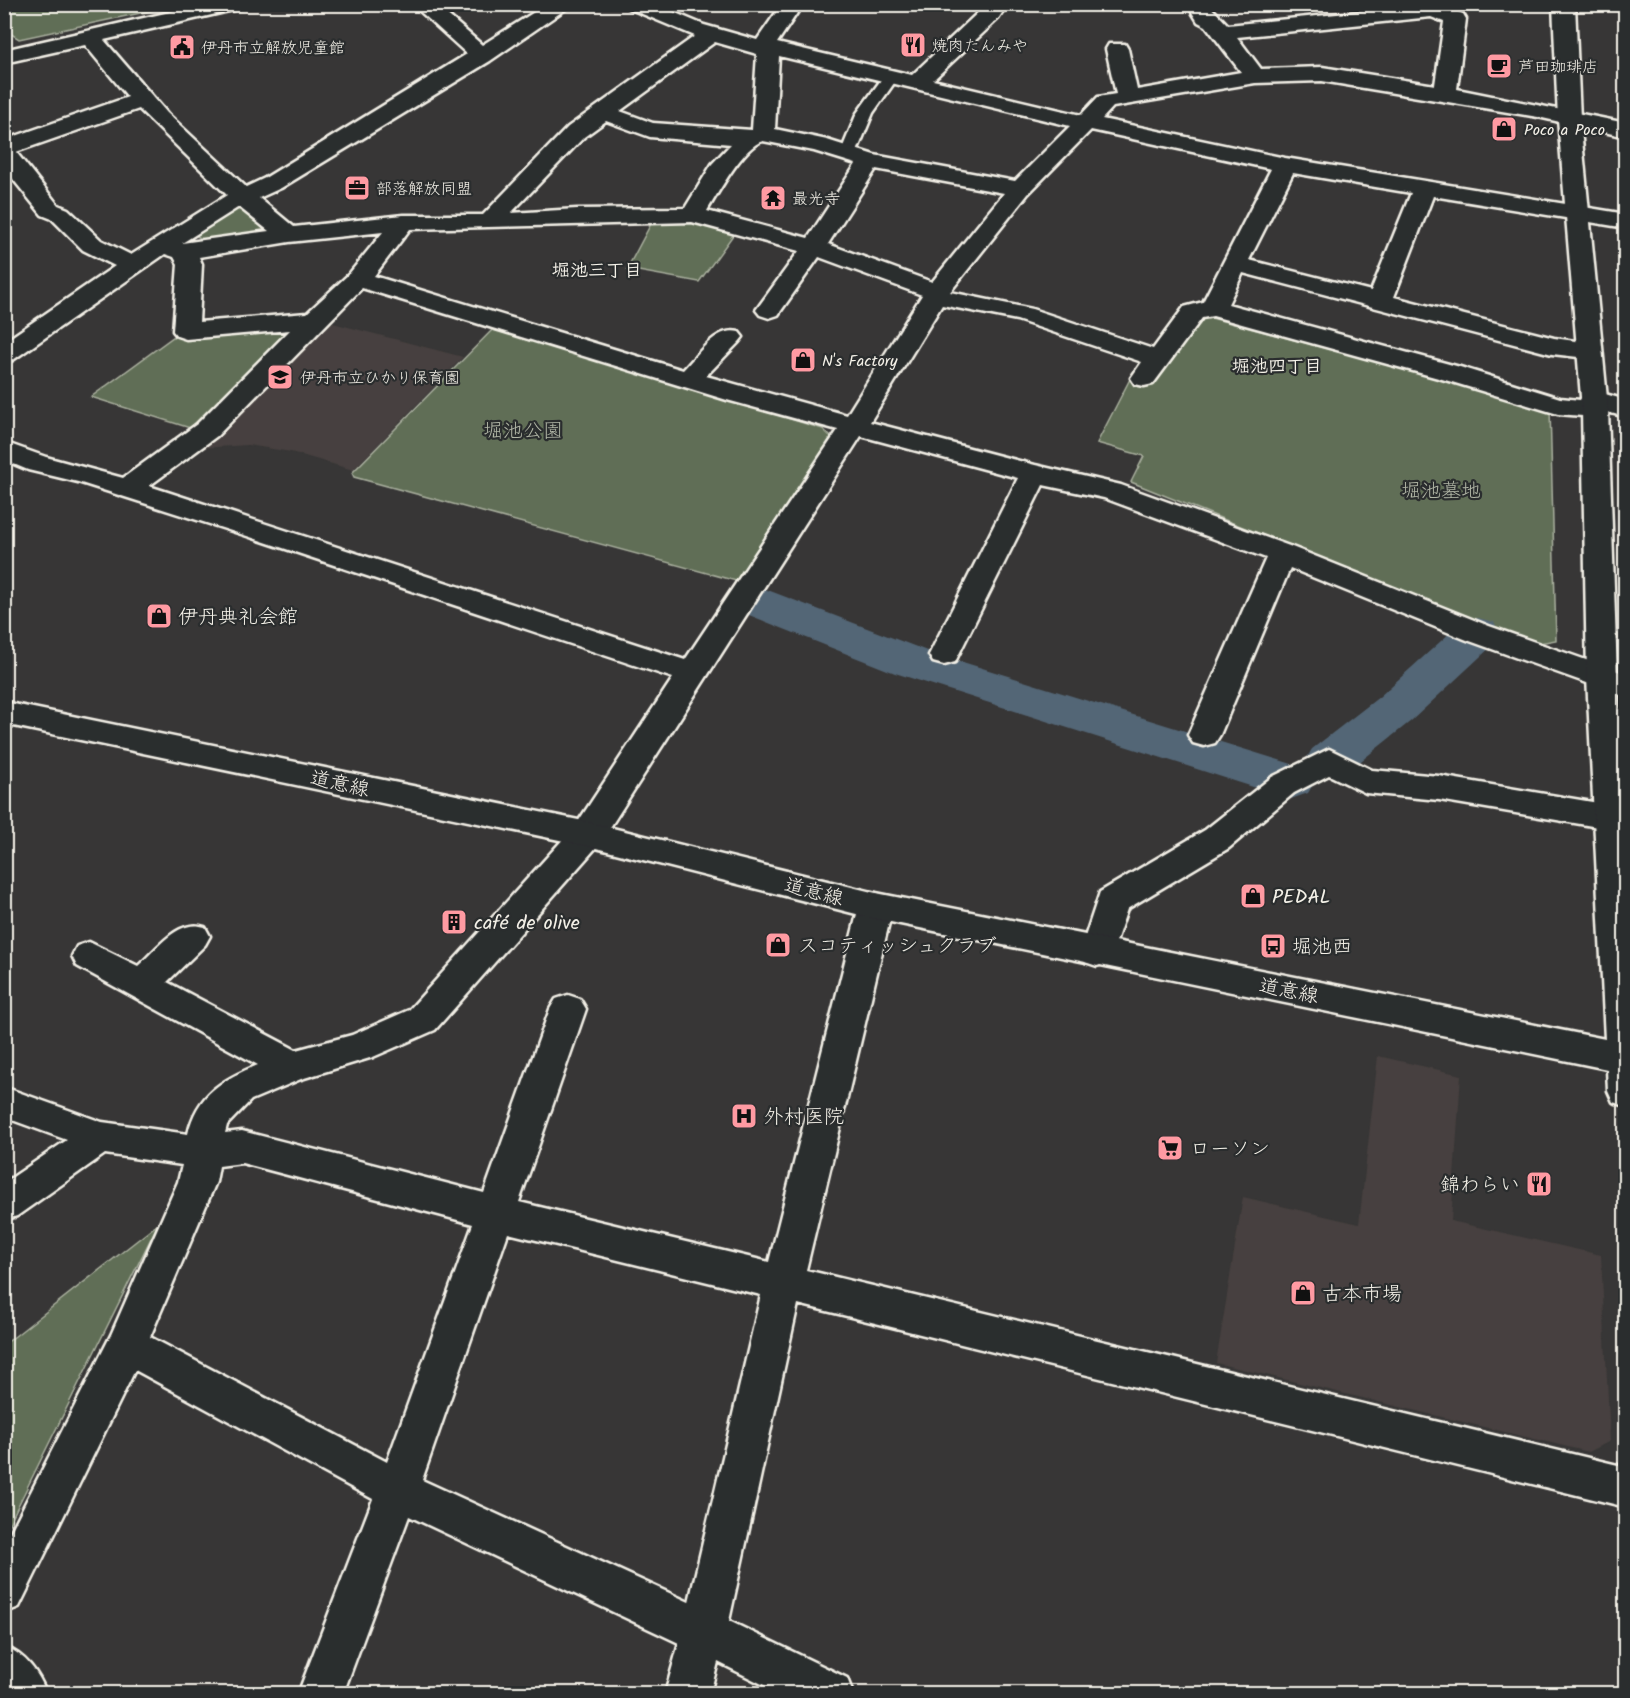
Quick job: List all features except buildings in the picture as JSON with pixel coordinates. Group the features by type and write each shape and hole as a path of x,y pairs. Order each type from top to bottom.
{"street":[{"path":"4,57 235,4"},
{"path":"422,4 482,56"},
{"path":"4,354 133,266 173,249 242,197 273,183 563,4"},
{"path":"635,4 712,34 756,47 764,46 1083,122 1285,165 1626,221"},
{"path":"764,46 793,4"},
{"path":"917,82 992,15 998,4"},
{"path":"1197,4 1206,17 1214,21 1255,76"},
{"path":"1564,4 1569,119 1587,350 1594,404 1614,682 1610,817 1625,1069"},
{"path":"1222,32 1433,10 1455,19 1445,93"},
{"path":"489,222 576,132 712,34"},
{"path":"92,38 125,83 242,197 289,235"},
{"path":"693,215 720,169 754,136 768,54 764,46"},
{"path":"1117,49 1128,98"},
{"path":"4,1592 127,1345 197,1182 210,1118 238,1089 293,1066 360,1047 422,1020 588,834 854,426 936,294 1020,189 1083,122 1106,102 1255,76 1322,74 1445,93 1626,130"},
{"path":"133,266 92,245 60,214 50,210 4,150 142,100"},
{"path":"602,112 650,130 754,136 1020,189"},
{"path":"769,310 814,247 859,157"},
{"path":"1213,308 1285,165"},
{"path":"1380,301 1424,189"},
{"path":"173,249 403,222 489,222 578,216 693,215 814,247 936,294 1023,314 1151,368 1193,312 1213,308 1451,373 1557,405 1594,404 1626,409"},
{"path":"127,488 207,430 314,320 358,279 403,222"},
{"path":"173,249 190,264 186,331 314,320"},
{"path":"1235,264 1552,346 1587,350"},
{"path":"358,279 689,379 854,426 1034,474 1111,491 1282,554 1478,633 1614,682"},
{"path":"689,379 730,337"},
{"path":"4,450 38,464 127,488 692,673"},
{"path":"944,655 1034,474"},
{"path":"1204,735 1282,554"},
{"name":"道意線","path":"4,713 588,834 876,906 1097,952 1625,1069"},
{"path":"1097,952 1112,901 1217,839 1283,785 1329,761 1366,781 1439,788 1610,817"},
{"path":"687,1694 704,1632 783,1283 876,906"},
{"path":"142,984 193,936"},
{"path":"89,956 293,1066"},
{"path":"320,1694 398,1490 568,1009"},
{"path":"4,1102 35,1111 100,1137 203,1152 242,1147 496,1213 1626,1487"},
{"path":"4,1204 100,1137"},
{"path":"127,1345 398,1490 704,1632 831,1694"}],"lane":[{"path":"859,157 865,113 891,76"}],"shaded area":[{"name":"伊丹市立ひかり保育園","path":"329,322 463,357 353,470 291,452 248,445 201,448 192,430 90,397 171,337"},
{"path":"1378,1056 1461,1075 1451,1221 1601,1255 1610,1441 1589,1452 1216,1363 1243,1197 1359,1224"}],"green space":[{"path":"4,5 178,5 19,39 5,30"},
{"path":"234,209 245,210 269,232 265,236 204,240 193,234"},
{"path":"684,218 736,231 699,282 627,269 653,220"},
{"name":"堀池墓地","path":"1204,316 1550,408 1556,640 1534,644 1131,482 1144,456 1097,443 1131,377 1153,382"},
{"path":"285,328 288,331 190,428 91,397 173,337"},
{"name":"堀池公園","path":"494,328 823,429 832,438 736,581 354,477 352,473"},
{"path":"158,1224 5,1532 5,1344"}],"waterway":[{"path":"1217,5 1225,4"},
{"path":"1604,7 1626,9"},
{"path":"765,604 911,662 1291,781"},
{"path":"1329,761 1395,709 1478,633"}],"place":[{"name":"焼肉たんみや","path":"913,45"},
{"name":"伊丹市立解放児童館","path":"182,47"},
{"name":"芦田珈琲店","path":"1499,66"},
{"name":"Poco a Poco","path":"1504,129"},
{"name":"部落解放同盟","path":"357,188"},
{"name":"最光寺","path":"773,198"},
{"name":"N's Factory","path":"803,360"},
{"name":"伊丹市立ひかり保育園","path":"280,377"},
{"name":"伊丹典礼会館","path":"159,616"},
{"name":"PEDAL","path":"1253,896"},
{"name":"café de olive","path":"454,922"},
{"name":"スコティッシュクラブ","path":"778,945"},
{"name":"堀池西","path":"1273,946"},
{"name":"外村医院","path":"744,1116"},
{"name":"ローソン","path":"1170,1148"},
{"name":"錦わらい","path":"1539,1184"},
{"name":"古本市場","path":"1303,1293"}],"district":[{"name":"堀池三丁目","path":"597,270"},
{"name":"堀池四丁目","path":"1277,366"}]}
